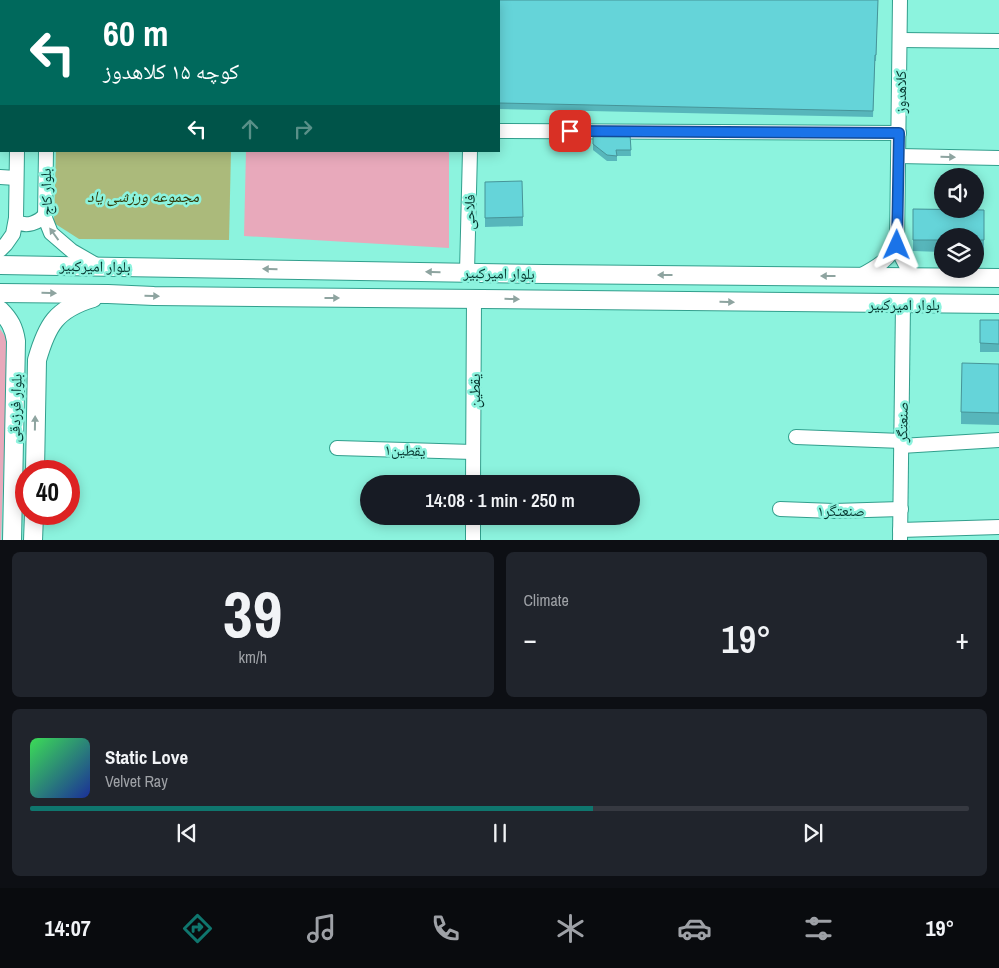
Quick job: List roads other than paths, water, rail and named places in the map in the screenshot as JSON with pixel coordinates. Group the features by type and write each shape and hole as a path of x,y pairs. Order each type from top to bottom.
{"main road":[{"name":"بلوار امیرکبیر","path":"0,265 999,278"},
{"name":"بلوار امیرکبیر","path":"0,293 999,304"},
{"name":"بلوار فرزدقی","path":"35,460 37,360 45,335 50,325 64,311 74,305 103,294"},
{"name":"بلوار فرزدقی","path":"0,310 14,329 16,341 12,540"},
{"path":"17,361 19,351 25,347 33,351 37,360"},
{"path":"33,540 34,525"}],"street":[{"name":"کلاهدوز","path":"900,0 897,245 901,258 914,277"},
{"path":"900,40 999,41"},
{"path":"500,131 899,133"},
{"name":"بلوار کاج","path":"0,250 13,234 16,218 17,152"},
{"name":"بلوار کاج","path":"46,152 46,218 51,233 72,251 99,266"},
{"name":"فلاحی","path":"467,272 470,152"},
{"path":"899,156 999,158"},
{"path":"0,177 16,178"},
{"path":"16,218 17,222 29,225 41,220 46,215"},
{"path":"860,276 886,261 897,245"},
{"name":"یقطین","path":"473,475 474,299"},
{"name":"صنعتگر","path":"900,535 903,304"},
{"path":"796,437 902,443 999,440"},
{"name":"یقطین۱","path":"337,448 473,452"},
{"name":"صنعتگر۱","path":"780,509 834,511 901,509"},
{"path":"473,525 473,540"},
{"path":"900,535 999,527"}],"water":[{"name":"مجموعه ورزشی یاد","path":"56,152 231,152 229,240 79,239 54,223"}]}
